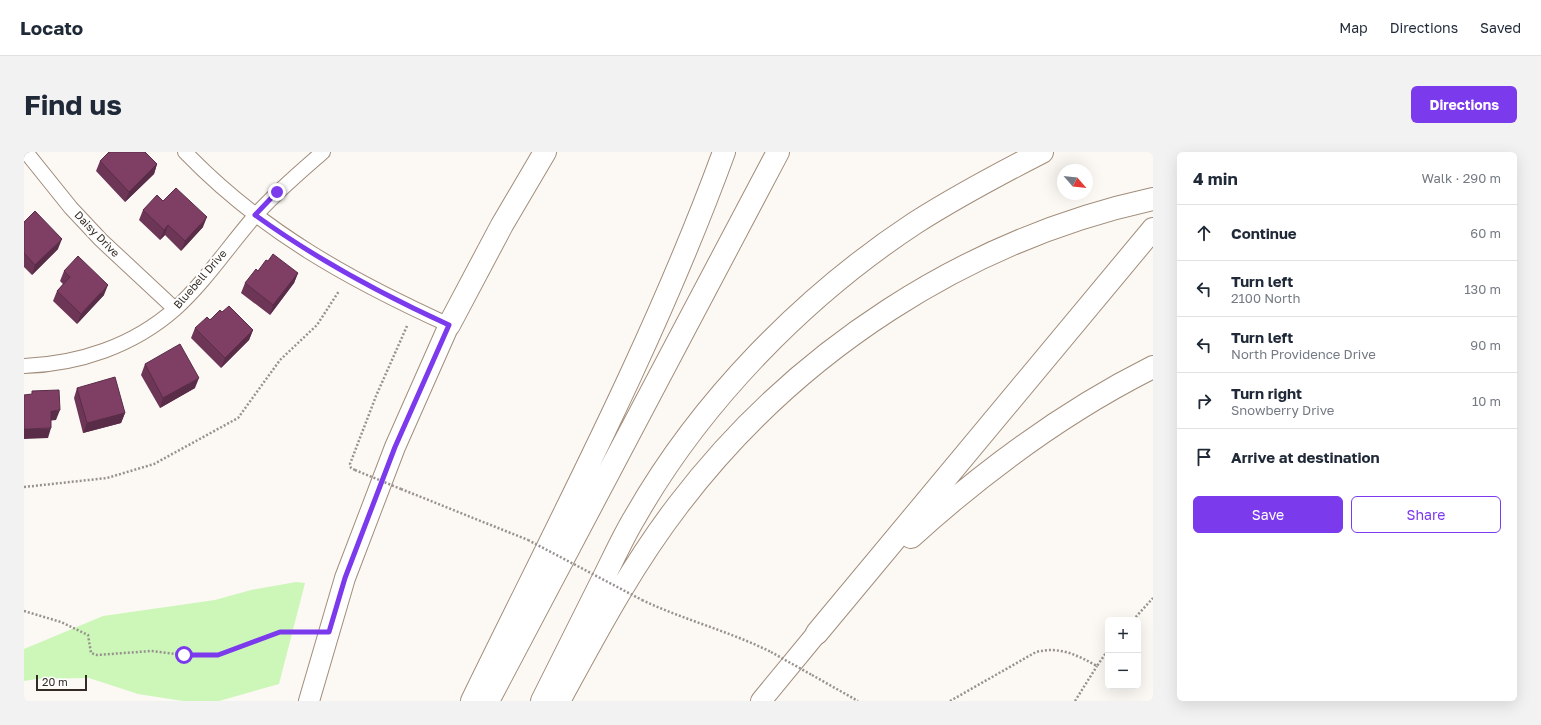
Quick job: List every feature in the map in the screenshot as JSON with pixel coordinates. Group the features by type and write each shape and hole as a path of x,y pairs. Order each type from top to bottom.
{"highway":[{"path":"449,325 502,225 545,152"},
{"path":"472,701 632,372 688,245 724,152"},
{"path":"488,701 778,152"},
{"path":"542,701 635,517 658,479 711,408 740,374 804,310 839,279 876,250 955,199 1042,152"},
{"path":"559,701 625,583 652,541 707,469 770,403 804,373 840,344 877,318 923,289 986,256 1060,226 1098,213 1153,199"},
{"path":"817,634 1153,229"},
{"path":"817,634 890,556 972,485 1061,421 1108,392 1153,367"}],"main road":[{"path":"309,701 345,578 395,447 449,325"},
{"path":"760,701 817,634"}],"street":[{"name":"Daisy Drive","path":"26,152 66,202 100,240 175,309"},
{"path":"185,152 228,193 255,215 322,260 366,285 449,325"},
{"name":"Bluebell Drive","path":"24,366 57,364 97,354 136,336 175,309 196,288 255,215 277,192 323,152"}],"path":[{"path":"24,487 107,478 154,464 238,418 280,360 318,325 339,291"},
{"path":"406,326 366,421 350,464 351,468 528,540 642,600 687,619 738,636 771,652 858,701"},
{"path":"1136,617 1153,598"},
{"path":"24,611 61,622 88,635 91,653 97,655 151,651 184,655 218,655 280,632 329,632"},
{"path":"950,701 1030,655 1044,650 1060,650 1068,652 1097,666"},
{"path":"1075,701 1106,653"}],"green space":[{"path":"296,582 305,583 279,684 219,701 183,701 138,694 89,678 36,679 24,681 24,649 103,616 215,600 251,590"}],"building":[{"path":"109,152 145,152 157,164 129,192 100,161"},
{"path":"176,188 207,217 185,241 168,225 164,230 143,210 157,195 163,201"},
{"path":"35,211 62,239 35,265 24,253 24,222"},
{"path":"273,254 298,273 273,305 245,283 256,269 258,271 266,260 268,261"},
{"path":"78,256 108,285 81,314 57,291 70,277 64,271"},
{"path":"229,306 253,330 225,358 195,328 207,317 210,320 220,310 222,312"},
{"path":"180,344 199,378 163,398 145,364"},
{"path":"115,377 125,413 87,423 77,388"},
{"path":"59,390 60,410 51,411 51,428 24,429 24,395 32,394 32,391"}],"route":[{"path":"184,655 218,655 280,632 329,632 345,578 395,447 449,325 366,285 287,238 255,215 277,192"}]}
